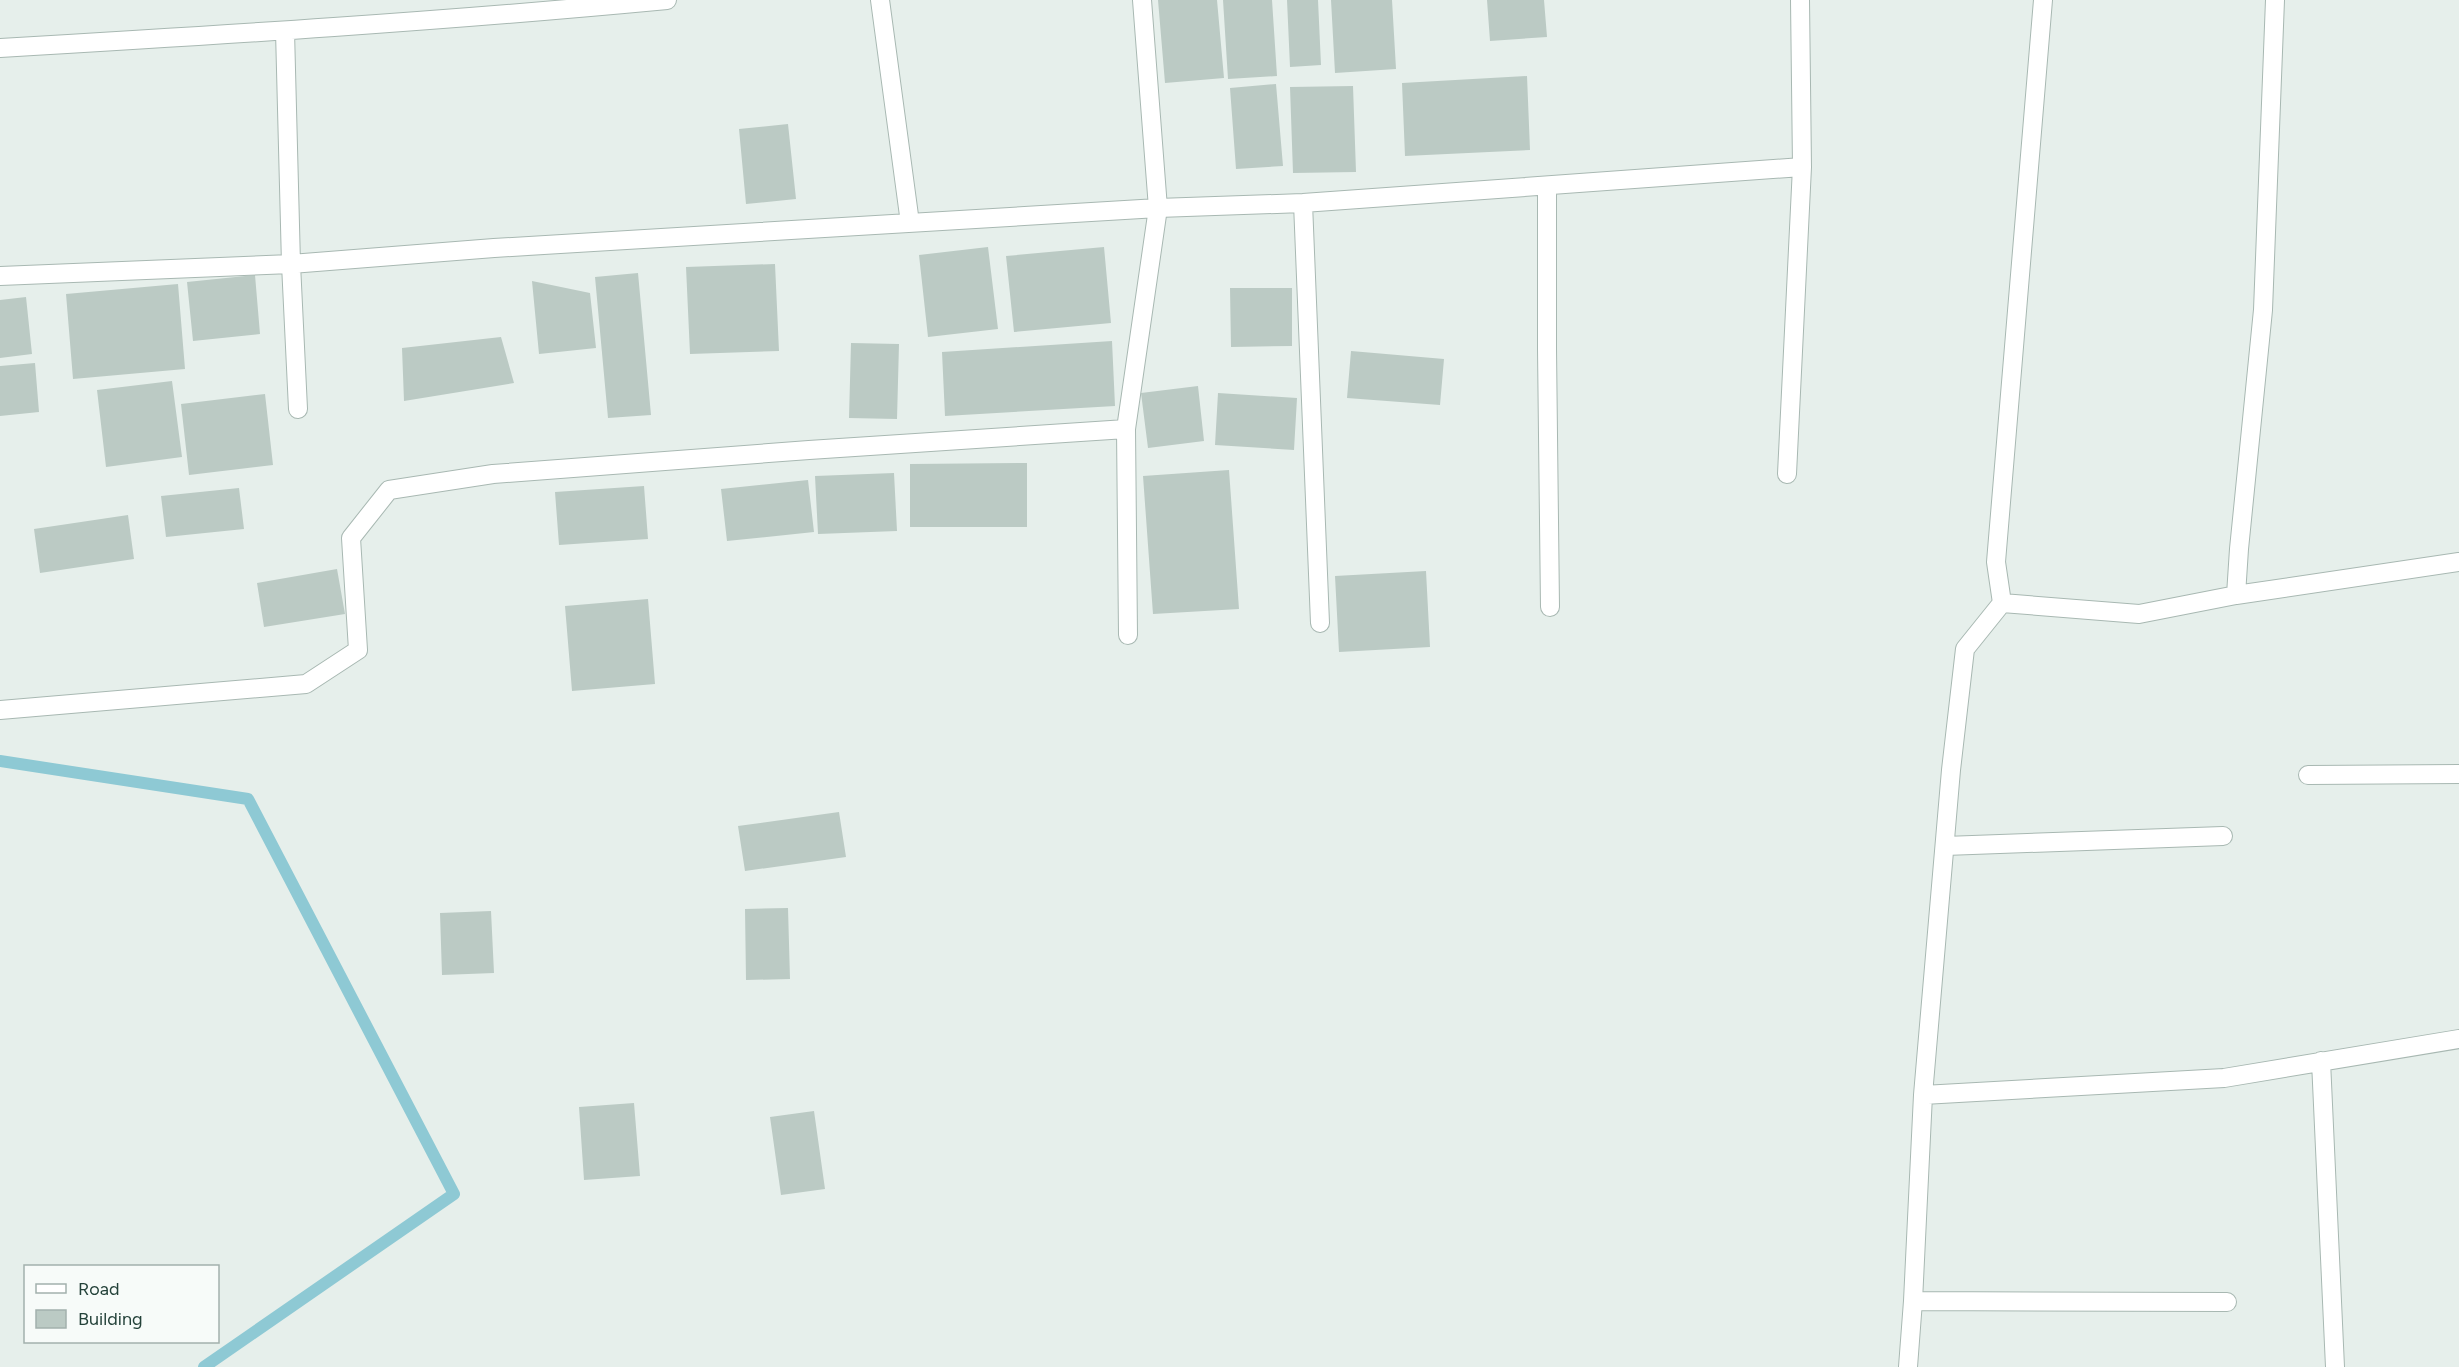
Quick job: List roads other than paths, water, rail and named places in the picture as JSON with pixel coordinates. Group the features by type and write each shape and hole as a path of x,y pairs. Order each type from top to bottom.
{"street":[{"path":"0,48 285,31 531,13 667,0"},
{"path":"880,0 910,223"},
{"path":"1128,635 1126,429 1158,208 1142,0"},
{"path":"1787,474 1802,167 1800,0"},
{"path":"1908,1367 1923,1095 1965,649 2002,603 1996,562 2043,0"},
{"path":"2236,596 2263,310 2275,0"},
{"path":"285,31 291,264 298,409"},
{"path":"0,276 291,264 494,248 1158,208 1303,203 1802,167"},
{"path":"1547,186 1550,607"},
{"path":"1303,203 1320,623"},
{"path":"0,710 306,684 358,650 351,538 389,490 493,474 1126,429"},
{"path":"2002,603 2139,614 2236,596 2459,562"},
{"path":"2308,775 2459,774"},
{"path":"1945,846 2223,836"},
{"path":"1923,1095 2224,1078 2459,1039"},
{"path":"2321,1061 2335,1367"},
{"path":"1912,1301 2227,1302"}],"waterway":[{"path":"0,761 248,799 454,1194 204,1367"}]}
